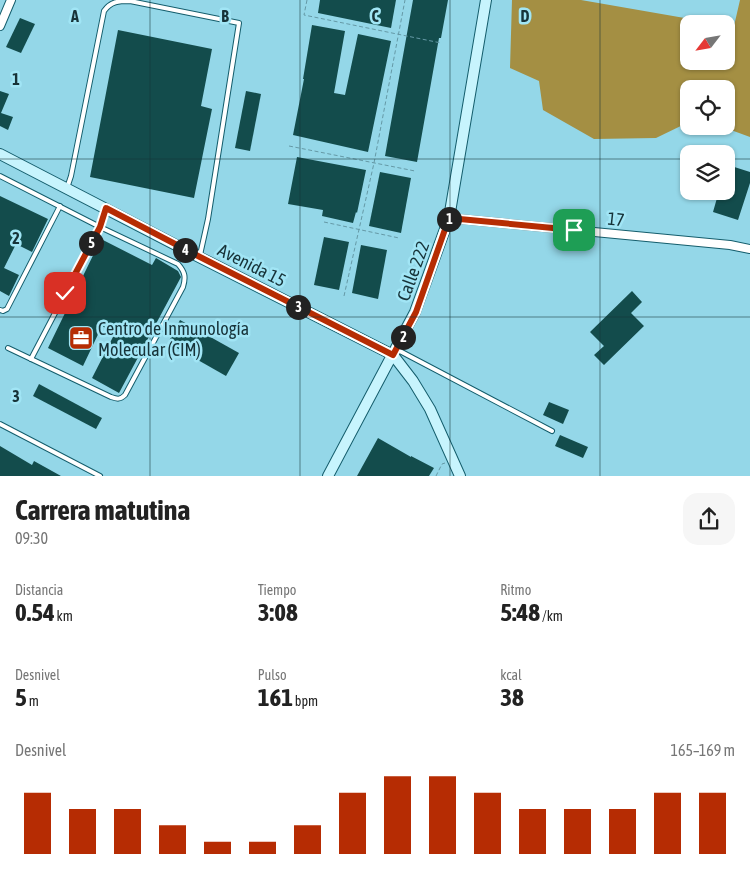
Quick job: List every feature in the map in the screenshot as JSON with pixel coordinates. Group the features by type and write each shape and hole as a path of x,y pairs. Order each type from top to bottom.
{"street":[{"path":"0,26 11,0"},
{"name":"Calle 222","path":"328,476 416,312 449,218 486,0"},
{"name":"Avenida 15","path":"0,154 200,257 395,352 430,410 460,476"},
{"name":"17","path":"449,218 730,246 750,250"}],"lane":[{"path":"67,188 104,11 108,6 115,1 130,1 239,23 208,219 200,257"},
{"path":"0,176 178,264 184,270 186,277 184,287 125,395 121,398 111,398 8,348"},
{"path":"0,310 6,309 60,206"},
{"path":"31,359 100,227 106,208"},
{"path":"395,352 552,431"},
{"path":"0,424 100,476"}],"path":[{"path":"307,0 304,15 441,43"},
{"path":"344,296 374,163 405,0"},
{"path":"289,146 415,171"},
{"path":"324,222 399,238"},
{"path":"436,476 442,464 452,458"}],"shaded area":[{"path":"512,0 581,0 680,17 680,70 735,70 735,22 740,0 750,0 750,137 735,132 735,80 680,80 680,126 656,138 594,139 543,110 539,81 510,68"}],"building":[{"path":"320,0 396,0 391,28 318,13"},
{"path":"413,0 448,0 441,38 439,38 417,162 385,156"},
{"path":"20,18 35,24 21,53 6,47"},
{"path":"312,25 345,31 334,93 345,95 358,34 391,41 368,152 293,135"},
{"path":"118,30 212,49 201,106 212,109 194,198 90,177"},
{"path":"0,91 9,94 1,113 13,117 8,130 0,126"},
{"path":"246,91 261,94 250,151 235,148"},
{"path":"297,157 366,170 357,213 353,223 322,216 323,210 288,204"},
{"path":"735,167 750,172 750,183 738,220 713,212 716,200 735,200"},
{"path":"380,172 411,178 401,233 369,226"},
{"path":"0,196 48,219 32,252 16,244 4,268 19,275 9,296 0,291"},
{"path":"324,237 349,242 339,290 314,285"},
{"path":"101,239 152,265 156,258 178,271 181,277 119,393 92,378 115,333 102,326 83,366 48,348"},
{"path":"361,245 387,250 378,299 352,293"},
{"path":"632,291 642,302 631,313 644,326 604,365 594,355 604,346 590,332"},
{"path":"180,320 239,353 226,376 168,343"},
{"path":"39,384 102,418 96,429 33,396"},
{"path":"549,402 569,410 563,424 543,415"},
{"path":"560,435 588,447 583,458 555,446"},
{"path":"378,438 434,468 429,476 357,476"},
{"path":"0,446 32,465 34,461 61,476 0,476"}],"place":[{"name":"Centro de Inmunología Molecular (CIM)","path":"81,338"}],"route":[{"path":"65,293 100,227 106,208 393,355 416,312 449,218 574,230"}]}
